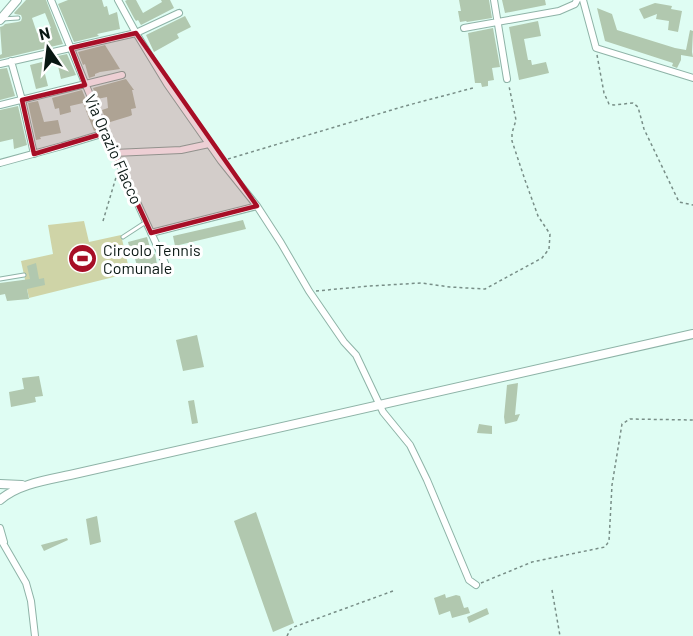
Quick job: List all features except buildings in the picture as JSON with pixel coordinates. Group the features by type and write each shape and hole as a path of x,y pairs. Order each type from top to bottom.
{"main road":[{"path":"0,20 17,0"},
{"path":"0,500 10,492 32,484 693,334"},
{"path":"0,484 32,484"}],"street":[{"path":"52,2 61,0"},
{"path":"118,0 167,84 221,161 257,206 309,291 344,342 356,355 383,412 410,445 469,580 476,585"},
{"path":"494,0 507,79"},
{"path":"464,28 559,11 575,4 577,0"},
{"path":"583,0 596,48 693,78"},
{"name":"Via Orazio Flacco","path":"52,2 105,133 165,263"},
{"path":"0,64 136,33 179,13"},
{"path":"11,61 34,154"},
{"path":"0,105 122,75"},
{"path":"0,163 105,133"},
{"path":"114,153 181,150 209,144"},
{"path":"151,233 257,206"},
{"path":"0,528 6,549"},
{"path":"0,538 26,583 31,601 35,636"}],"lane":[{"path":"0,20 18,18"},
{"path":"123,237 146,222"},
{"path":"0,279 24,275"}],"path":[{"path":"596,48 604,93 609,104 633,103 638,107 644,129 679,201 693,205"},
{"path":"309,291 421,283 485,289 542,258 549,249 550,234 538,216 512,141 516,120 507,79"},
{"path":"221,161 473,88"},
{"path":"103,221 120,164"},
{"path":"476,585 532,562 605,547 609,541 612,485 622,424 630,419 693,420"},
{"path":"552,590 560,636"},
{"path":"288,636 294,627 393,591"}],"highlighted area":[{"path":"136,33 257,206 151,233 105,133 34,154 22,100 85,85 71,48"}],"green space":[{"name":"Circolo Tennis Comunale","path":"84,221 89,242 121,235 130,273 29,298 21,261 53,254 48,225"}],"place":[{"name":"Circolo Tennis Comunale","path":"82,258"}]}
